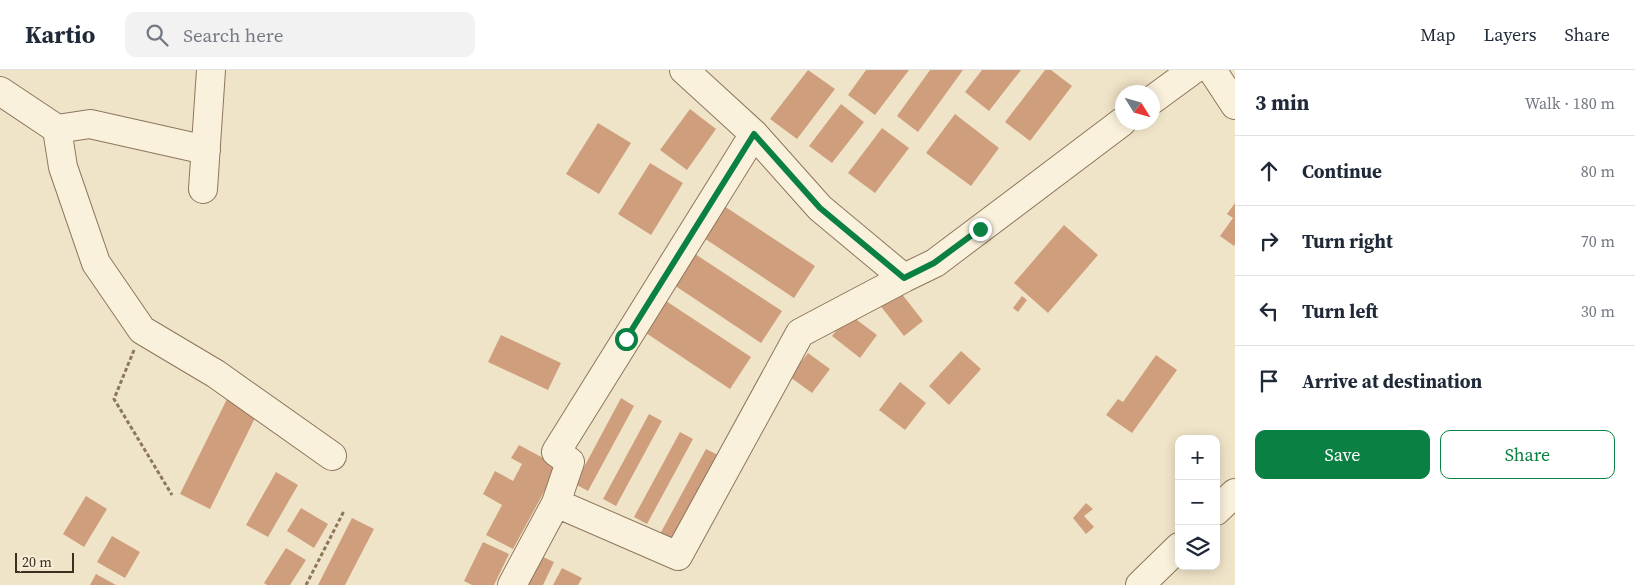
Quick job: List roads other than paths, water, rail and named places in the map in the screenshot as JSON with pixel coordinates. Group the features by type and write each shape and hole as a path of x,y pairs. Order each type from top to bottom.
{"street":[{"path":"203,188 211,70"},
{"path":"684,70 754,134 820,208 904,278"},
{"path":"1160,94 1193,70"},
{"path":"1212,70 1235,106"},
{"path":"0,91 57,129 90,124 206,150"},
{"path":"556,503 678,556 800,333 934,263 1115,127"},
{"path":"57,129 63,166 96,263 142,330 216,374 332,456"},
{"path":"512,585 556,503 570,462 556,452 754,134"},
{"path":"1220,507 1235,493"},
{"path":"1140,585 1175,551"}]}
